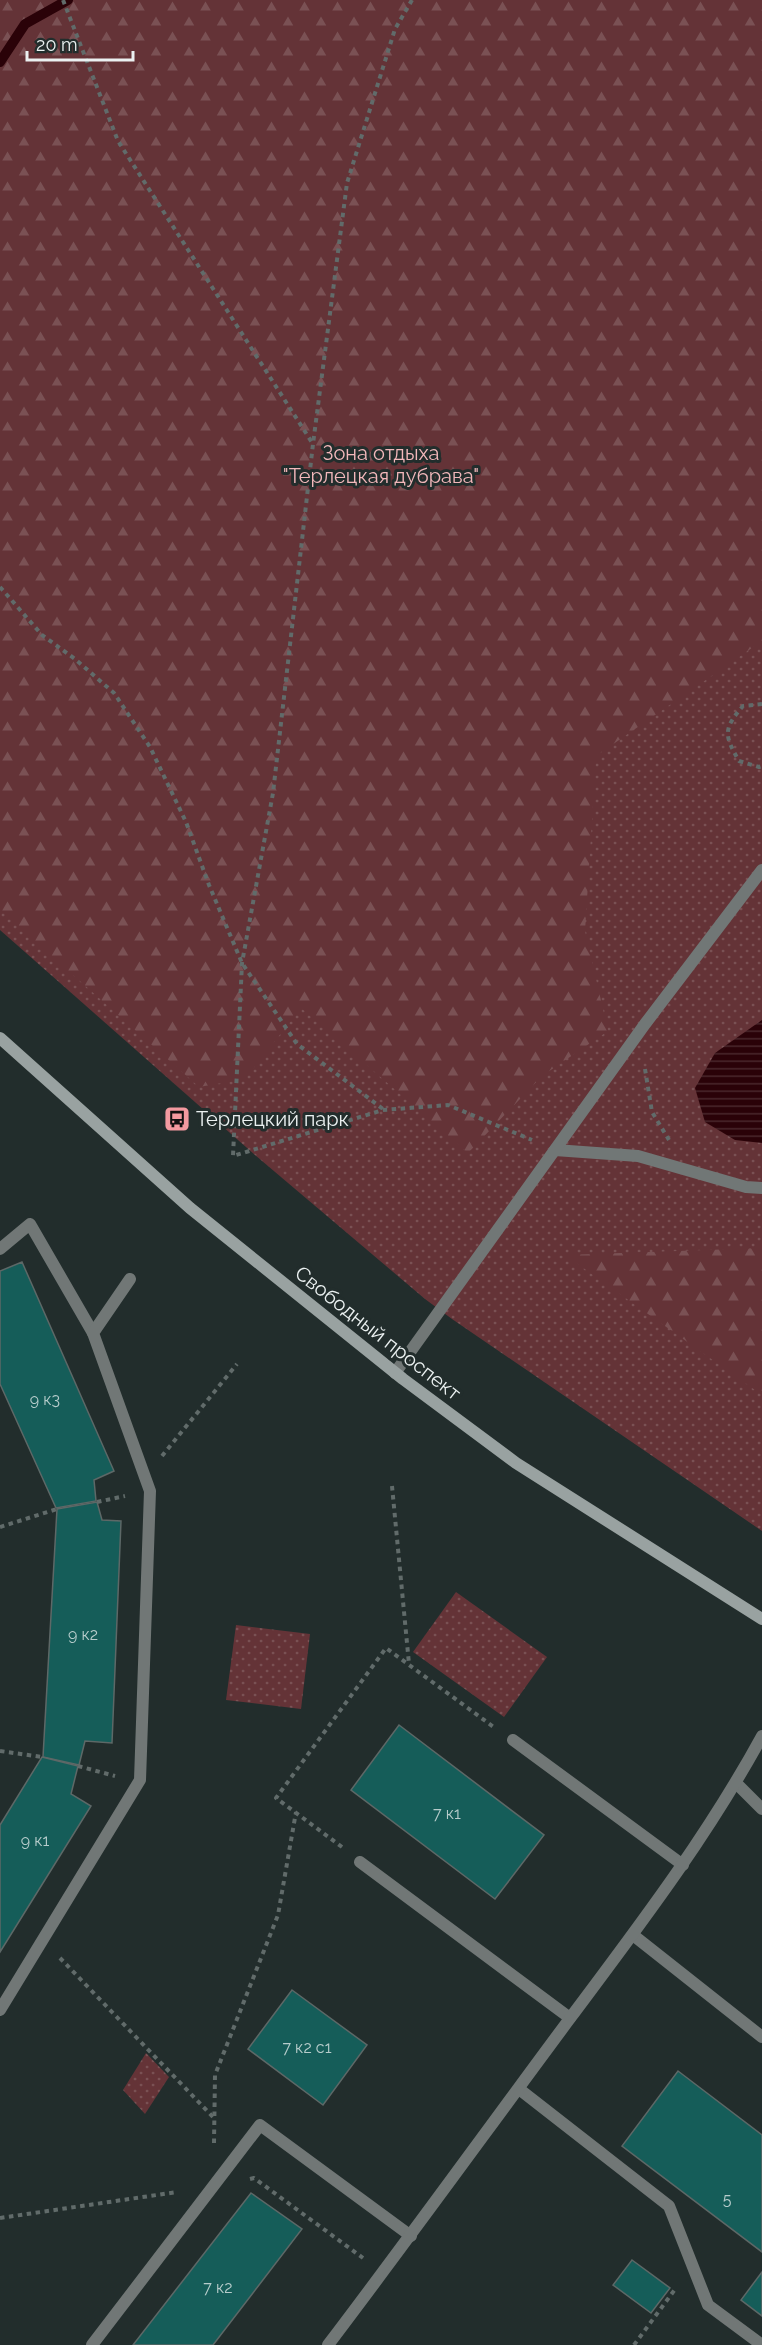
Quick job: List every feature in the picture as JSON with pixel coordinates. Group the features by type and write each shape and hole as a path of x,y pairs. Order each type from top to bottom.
{"main road":[{"name":"Свободный проспект","path":"0,1038 190,1208 395,1373 516,1463 762,1619"}],"lane":[{"path":"395,1373 645,1024 762,870"},
{"path":"555,1150 638,1156 746,1187 762,1188"},
{"path":"0,1249 30,1224 93,1333 150,1491 140,1780 0,2010"},
{"path":"93,1333 130,1279"},
{"path":"328,2345 411,2236 683,1865 736,1784 762,1737"},
{"path":"513,1740 683,1865"},
{"path":"736,1784 762,1809"},
{"path":"360,1862 570,2018"},
{"path":"633,1935 762,2037"},
{"path":"519,2089 669,2206 708,2305 762,2345"},
{"path":"92,2345 260,2125 411,2236"}],"path":[{"path":"63,0 118,141 313,444"},
{"path":"412,0 395,29 347,183 313,444 273,793 242,963 233,1156 383,1110 448,1105 555,1150"},
{"path":"0,587 42,635 75,659 114,693 150,747 186,822 209,885 242,963 297,1044 383,1110"},
{"path":"761,768 739,761 728,742 729,723 743,706 762,704"},
{"path":"645,1024 645,1073 652,1112 669,1141"},
{"path":"145,1477 237,1364"},
{"path":"392,1486 410,1665"},
{"path":"0,1527 57,1509"},
{"path":"360,1862 276,1798 386,1648 513,1740"},
{"path":"0,1751 42,1757"},
{"path":"78,1766 138,1782"},
{"path":"213,2186 215,2075 278,1915 296,1812"},
{"path":"42,1940 214,2117"},
{"path":"634,2345 692,2266"}],"green space":[{"name":"Зона отдыха \"Терлецкая дубрава\"","path":"0,0 762,0 762,1531 425,1299 255,1155 0,930"},
{"name":"Зона отдыха \"Терлецкая дубрава\"","path":"0,0 762,0 762,641 596,756 585,931 608,1031 542,1076 468,1153 301,1008 245,1079 199,1087 0,910"},
{"path":"762,1248 762,1395 565,1255"},
{"path":"456,1592 547,1657 504,1717 413,1652"},
{"path":"236,1625 310,1634 301,1709 226,1700"},
{"path":"146,2053 169,2077 145,2114 123,2090"}],"shaded area":[{"path":"762,1020 762,1143 735,1140 705,1122 695,1088 715,1053"}],"building":[{"path":"22,1262 114,1471 94,1480 96,1501 56,1508 0,1384 0,1271"},
{"path":"97,1502 102,1520 121,1521 112,1743 85,1741 79,1765 43,1757 57,1509"},
{"path":"399,1725 544,1835 495,1899 351,1790"},
{"path":"42,1757 78,1766 71,1794 91,1806 0,1952 0,1825"},
{"path":"292,1990 367,2045 323,2105 248,2049"},
{"path":"678,2071 762,2135 762,2252 622,2146"},
{"path":"251,2193 302,2229 213,2345 133,2345"},
{"path":"632,2260 670,2288 651,2313 613,2285"},
{"path":"762,2272 762,2316 741,2300"}],"waterway":[{"path":"0,62 25,24 68,0"}],"place":[{"name":"Терлецкий парк","path":"177,1119"}]}
